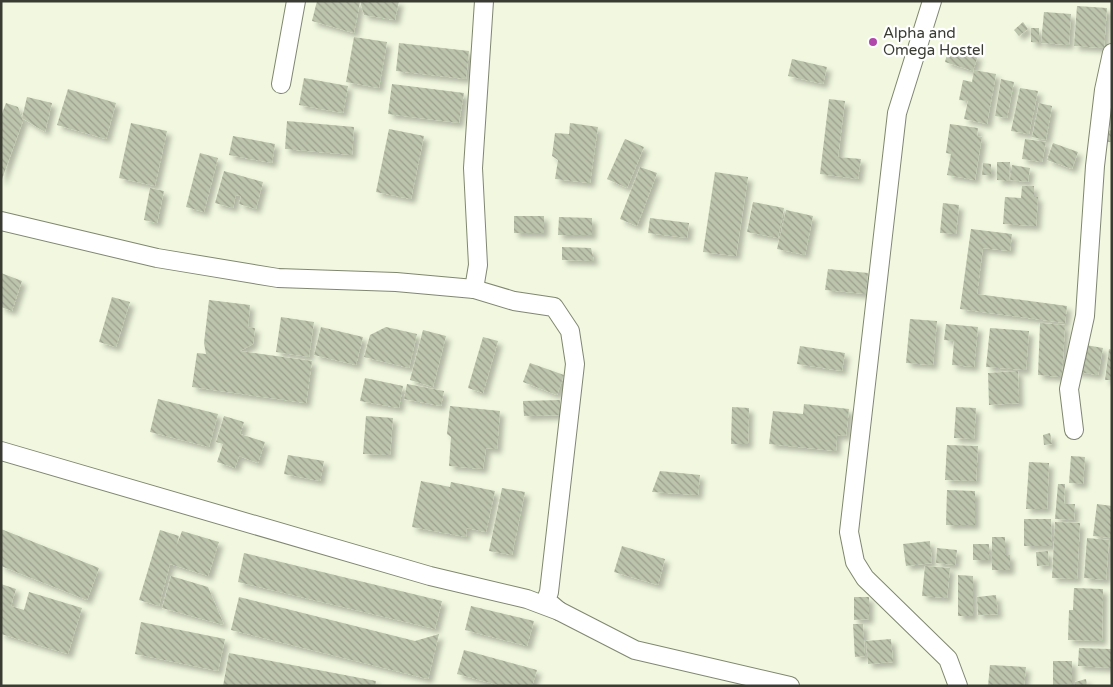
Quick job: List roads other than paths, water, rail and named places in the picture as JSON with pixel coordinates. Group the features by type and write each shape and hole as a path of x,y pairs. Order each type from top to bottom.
{"street":[{"path":"282,84 296,1"},
{"path":"474,289 478,265 473,168 484,1"},
{"path":"932,1 897,113 849,532 855,562 865,578 948,659 958,686"},
{"path":"1074,430 1069,389 1085,316 1095,166 1104,90 1112,53"},
{"path":"1,221 157,258 278,278 396,282 474,289 514,301 554,307 570,330 575,364 549,592 546,600 559,611"},
{"path":"1,451 430,576 527,599 559,611 634,650 790,686"}],"place":[{"name":"Alpha and Omega Hostel","path":"873,42"}]}
